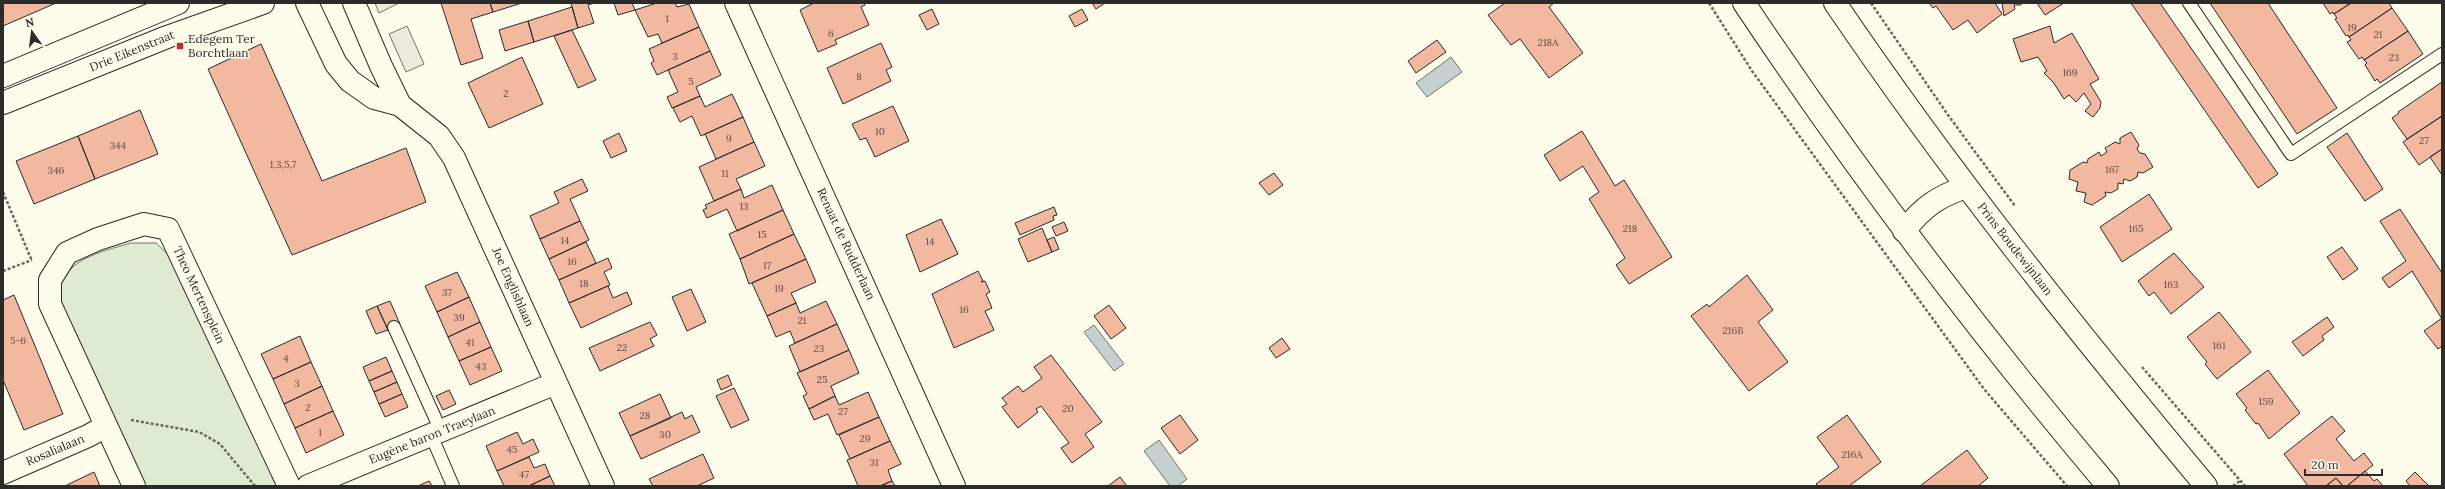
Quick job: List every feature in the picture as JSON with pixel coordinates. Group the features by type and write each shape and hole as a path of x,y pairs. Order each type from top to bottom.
{"street":[{"path":"3,76 178,3"},
{"name":"Drie Eikenstraat","path":"3,103 167,37 263,3"},
{"name":"Joe Englishlaan","path":"307,3 336,64 350,82 374,98 400,105 439,136 454,158 603,486"},
{"name":"Joe Englishlaan","path":"354,3 381,66 400,105"},
{"name":"Renaat de Rudderlaan","path":"736,3 954,486"},
{"path":"1744,3 1819,116 1904,231 2108,486"},
{"name":"Prins Boudewijnlaan","path":"1835,3 1966,187 2206,486"},
{"path":"1904,231 1921,210 1931,202 1966,187"},
{"name":"Theo Mertensplein","path":"50,280 67,253 98,239 144,224 168,229 289,486"},
{"path":"50,280 50,304 134,486"},
{"name":"Eugène baron Traeylaan","path":"308,486 556,383"},
{"name":"Rosalialaan","path":"3,473 88,436 106,426"}],"lane":[{"path":"2189,3 2291,154 2442,54"},
{"path":"394,327 436,433 453,486"}],"path":[{"path":"1709,3 1752,71 1984,389 2067,486"},
{"path":"1871,3 1948,115 2017,209"},
{"path":"3,192 35,268 50,280"},
{"path":"3,271 32,260"},
{"path":"2138,362 2245,486"},
{"path":"106,426 123,420 144,421 199,432 220,444 255,486"},
{"path":"2233,486 2240,481"}],"green space":[{"path":"131,243 156,243 174,260 277,486 143,486 62,309 60,292 60,287 64,277 79,262 100,252"}],"shaded area":[{"path":"375,3 399,3 379,13"},
{"path":"407,26 424,64 406,72 389,34"},
{"path":"1451,57 1462,72 1427,97 1416,83"},
{"path":"1094,325 1124,364 1114,371 1084,332"},
{"path":"1159,440 1187,479 1178,486 1170,486 1144,451"}],"building":[{"path":"3,3 56,3 3,26"},
{"path":"441,3 490,3 493,12 471,19 483,58 461,65"},
{"path":"490,3 522,3 493,12"},
{"path":"571,3 594,3 588,5 594,23 578,28"},
{"path":"614,3 632,3 635,10 618,15"},
{"path":"657,3 675,3 677,7 689,4 699,27 662,43 658,34 648,37 635,10"},
{"path":"814,3 864,3 865,5 861,7 869,25 835,40 837,44 818,52 800,10"},
{"path":"1092,3 1105,3 1096,9"},
{"path":"1505,3 1554,3 1549,7 1583,53 1549,78 1520,39 1511,45 1488,15"},
{"path":"1929,3 1995,3 2002,14 1977,33 1968,20 1953,30 1936,6 1933,8"},
{"path":"2002,3 2021,3 2021,5 2014,5 2015,9 2004,16"},
{"path":"2037,3 2064,3 2045,15"},
{"path":"2131,3 2160,3 2278,174 2258,188"},
{"path":"2210,3 2268,3 2337,108 2297,134"},
{"path":"2323,3 2351,3 2334,14 2333,12 2330,14"},
{"path":"2351,3 2389,3 2392,8 2349,37 2348,35 2346,36 2335,19 2337,18 2334,14"},
{"path":"572,7 578,28 534,42 528,21"},
{"path":"2392,8 2408,31 2364,60 2362,57 2359,59 2347,42 2351,40 2349,37"},
{"path":"932,9 939,24 927,30 919,15"},
{"path":"1082,9 1088,20 1075,27 1069,16"},
{"path":"528,21 534,42 505,51 499,30"},
{"path":"2050,26 2054,43 2072,33 2099,79 2090,84 2101,102 2100,108 2093,117 2085,111 2091,104 2084,93 2076,102 2069,95 2064,99 2053,82 2044,73 2047,71 2038,57 2021,62 2013,39"},
{"path":"699,27 710,51 657,75 651,63 654,61 649,49"},
{"path":"572,30 596,80 578,88 554,36"},
{"path":"2408,31 2423,54 2380,83 2377,79 2375,81 2365,65 2367,63 2364,60"},
{"path":"1437,40 1446,52 1416,73 1408,61"},
{"path":"881,43 892,67 886,70 891,81 843,104 827,68"},
{"path":"261,44 322,181 406,148 426,202 292,255 208,69"},
{"path":"710,51 721,75 696,87 700,96 672,108 667,97 678,92 668,70"},
{"path":"522,57 543,104 489,128 468,83"},
{"path":"2442,82 2442,116 2407,139 2392,118 2399,113 2398,112"},
{"path":"732,94 743,117 701,136 692,116 680,122 673,108 700,96 705,107"},
{"path":"893,106 909,141 875,157 866,138 860,140 852,124"},
{"path":"140,110 158,154 95,179 78,136"},
{"path":"2442,116 2442,149 2419,165 2403,142"},
{"path":"743,117 754,142 716,159 705,134"},
{"path":"1582,131 1615,186 1624,180 1672,257 1629,284 1616,265 1625,258 1589,199 1599,192 1583,166 1560,181 1544,155"},
{"path":"2131,132 2139,145 2137,149 2140,153 2145,154 2153,167 2143,173 2138,172 2137,177 2130,181 2124,179 2123,184 2118,183 2118,189 2111,193 2105,192 2106,196 2092,205 2084,202 2086,193 2076,191 2078,182 2069,179 2070,170 2083,162 2087,163 2088,159 2099,152 2101,156 2107,152 2105,148 2115,142 2120,144 2120,138"},
{"path":"619,133 627,151 611,158 603,141"},
{"path":"2347,133 2383,189 2365,201 2327,147"},
{"path":"78,136 95,179 34,204 16,161"},
{"path":"754,142 765,166 736,179 741,189 714,201 699,167"},
{"path":"2442,149 2442,175 2430,157"},
{"path":"1274,173 1283,185 1269,195 1259,183"},
{"path":"582,179 588,191 570,199 580,221 540,239 530,216 559,203 554,192"},
{"path":"772,185 783,210 737,231 727,209 707,218 703,210 707,208 705,205 741,189 744,198"},
{"path":"2149,194 2172,229 2122,262 2100,227"},
{"path":"1054,207 1057,215 1053,216 1054,220 1020,235 1015,223"},
{"path":"2400,209 2442,273 2442,319 2412,271 2389,288 2382,278 2406,261 2380,221"},
{"path":"783,210 794,234 740,259 729,234"},
{"path":"941,219 958,254 920,272 906,235"},
{"path":"580,221 589,240 549,259 540,239"},
{"path":"1064,222 1068,231 1056,236 1052,227"},
{"path":"1042,228 1052,252 1028,262 1018,239"},
{"path":"794,234 806,259 749,284 740,259"},
{"path":"1054,237 1059,249 1052,252 1047,240"},
{"path":"586,242 596,263 559,280 549,259"},
{"path":"2342,247 2358,269 2343,280 2327,257"},
{"path":"2174,253 2204,287 2171,314 2154,292 2149,296 2138,281"},
{"path":"608,258 612,268 604,272 610,285 569,303 559,280"},
{"path":"806,259 816,282 791,293 796,303 767,316 752,283"},
{"path":"978,271 983,281 981,282 985,281 990,292 986,294 992,308 985,311 994,330 954,348 932,294"},
{"path":"457,272 469,297 437,312 425,286"},
{"path":"1747,275 1773,310 1758,322 1788,362 1749,391 1691,316 1707,304 1709,307"},
{"path":"608,286 613,298 627,292 632,304 581,328 569,303"},
{"path":"691,289 706,322 687,331 672,297"},
{"path":"14,295 63,414 24,430 3,380 3,300"},
{"path":"469,297 480,322 448,337 437,312"},
{"path":"390,301 400,324 388,330 377,306"},
{"path":"826,301 837,324 795,343 790,331 776,337 767,316 796,303 800,313"},
{"path":"1109,305 1126,328 1111,339 1094,316"},
{"path":"377,306 388,330 376,334 366,311"},
{"path":"2219,312 2251,352 2217,379 2205,364 2207,362 2187,337"},
{"path":"2327,317 2334,327 2322,336 2324,340 2303,356 2292,342"},
{"path":"2442,318 2442,346 2438,349 2424,331"},
{"path":"480,322 491,347 459,361 448,337"},
{"path":"650,322 657,335 650,339 654,346 600,371 589,348"},
{"path":"837,324 849,350 800,372 789,346"},
{"path":"300,336 311,362 273,379 261,354"},
{"path":"1282,338 1290,349 1276,358 1269,348"},
{"path":"491,347 502,371 470,385 459,361"},
{"path":"849,350 859,373 831,386 835,396 809,409 803,396 807,394 797,373"},
{"path":"1051,355 1102,422 1085,434 1094,447 1072,463 1061,448 1069,443 1041,406 1036,409 1038,412 1018,428 1002,407 1007,404 1002,398 1018,386 1023,392 1042,378 1034,367"},
{"path":"386,357 392,371 369,381 363,367"},
{"path":"311,362 322,386 284,404 273,379"},
{"path":"2268,370 2300,413 2269,439 2258,423 2256,424 2245,410 2247,408 2236,394"},
{"path":"392,371 397,382 374,392 369,381"},
{"path":"728,375 732,385 721,390 717,380"},
{"path":"397,382 402,394 379,404 374,392"},
{"path":"322,386 333,411 295,428 284,404"},
{"path":"734,388 749,420 731,428 716,396"},
{"path":"449,390 456,404 443,410 436,396"},
{"path":"868,392 879,417 837,435 828,414 814,420 809,409 835,396 839,405"},
{"path":"402,394 408,407 385,417 379,404"},
{"path":"660,394 671,418 630,436 619,413"},
{"path":"333,411 344,435 306,453 295,428"},
{"path":"682,412 685,419 692,415 700,432 641,459 630,436"},
{"path":"1180,415 1198,440 1180,454 1161,428"},
{"path":"1847,415 1881,462 1849,486 1818,486 1816,484 1839,467 1817,437"},
{"path":"2332,416 2345,431 2336,439 2354,461 2364,453 2373,465 2347,486 2343,486 2336,478 2326,486 2308,486 2284,454"},
{"path":"879,417 890,441 850,459 839,435"},
{"path":"517,432 523,444 533,439 539,452 497,471 486,446"},
{"path":"890,441 901,464 888,470 892,481 880,486 858,486 847,460"},
{"path":"1967,450 1988,478 1978,486 1920,486"},
{"path":"703,454 714,478 697,486 653,486 649,479"},
{"path":"529,457 534,468 545,464 550,476 529,486 504,486 497,471"},
{"path":"2365,471 2374,481 2377,479 2383,486 2347,486"},
{"path":"94,472 100,486 65,486"},
{"path":"2415,472 2429,486 2410,486 2406,481"},
{"path":"550,476 555,486 529,486"},
{"path":"1120,477 1127,486 1108,486"},
{"path":"2336,478 2343,486 2326,486"},
{"path":"429,481 432,486 418,486"},
{"path":"892,481 895,486 880,486"}],"place":[{"name":"Edegem Ter Borchtlaan","path":"180,46"}]}
